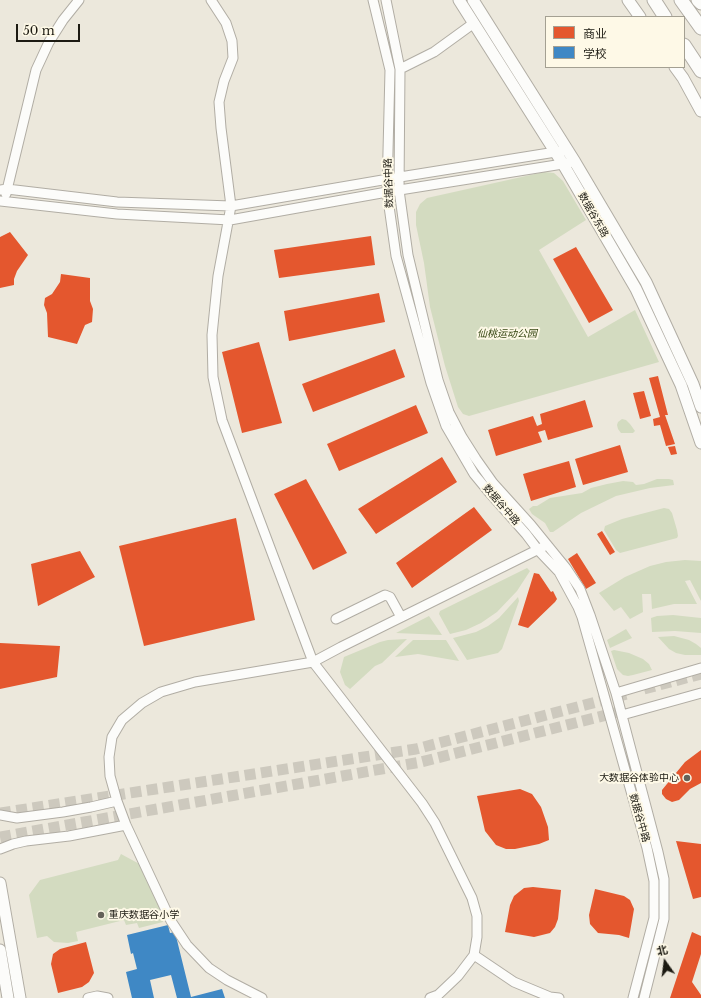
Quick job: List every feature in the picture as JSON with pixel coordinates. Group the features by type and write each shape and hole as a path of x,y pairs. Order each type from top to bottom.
{"highway":[{"path":"654,0 664,16"},
{"path":"681,0 701,28"},
{"path":"700,0 701,4"},
{"path":"685,47 700,70"}],"main road":[{"name":"数据谷东路","path":"459,0 563,164 636,289 681,385 701,443"},
{"name":"数据谷东路","path":"473,0 568,150 646,282 693,384 701,407"},
{"path":"628,0 639,16"},
{"path":"676,68 701,111"},
{"path":"0,883 20,998"},
{"path":"0,950 8,998"}],"street":[{"path":"79,0 63,20 49,42 36,70 2,201 117,214 230,220 399,190 575,162"},
{"path":"212,0 226,23 232,41 233,58 224,81 219,102 231,206 230,220 218,276 212,335 213,377 222,420 313,662 422,803 435,823 472,898 477,916 477,937 474,955 458,976 438,994 430,998"},
{"name":"数据谷中路","path":"374,0 390,70 388,192 396,256 440,413 455,443 474,474 538,550 559,572 582,617 647,848 654,881 654,918 633,998"},
{"name":"数据谷中路","path":"386,0 400,69 399,190 408,255 438,380 449,412 462,437 493,483 531,525 566,568 580,589 622,714 664,879 664,920 644,998"},
{"path":"400,69 434,52 474,23"},
{"path":"4,189 117,202 231,206 568,150"},
{"path":"262,998 227,980 209,968 187,945 171,921 126,825 110,776 109,757 112,737 122,720 142,703 161,692 195,682 313,662 538,550 546,544"},
{"path":"336,619 386,596 390,597 401,618"},
{"path":"616,693 701,668"},
{"path":"622,714 701,693"},
{"path":"0,816 17,818 63,812 117,801"},
{"path":"0,849 26,841 69,836 126,825"},
{"path":"474,955 514,982 550,997 559,998"},
{"path":"88,998 97,996 108,998"}],"green space":[{"name":"仙桃运动公园","path":"544,172 554,173 563,181 586,220 539,250 588,337 635,310 659,362 469,416 463,414 458,407 445,366 430,307 424,263 416,225 416,212 420,204 427,198"},
{"path":"622,419 626,420 630,424 635,431 633,433 621,433 617,425"},
{"path":"657,479 673,480 674,485 650,488 616,496 581,513 553,532 550,532 545,523 532,514 529,509 550,498 582,493 591,488 607,484 623,481 633,482 636,485 644,484"},
{"path":"664,508 669,509 672,513 677,530 677,538 620,553 616,550 604,530 605,526 622,519"},
{"path":"685,560 701,561 701,601 690,580 685,581 697,604 674,604 652,609 651,594 642,594 643,612 630,619 621,607 614,611 599,593 625,577 650,566 666,562"},
{"path":"527,568 530,571 517,591 497,612 481,623 466,630 450,634 439,614 440,611"},
{"path":"518,597 519,601 502,649 498,653 467,660 453,638 476,632 488,626 499,618"},
{"path":"673,615 701,618 701,633 675,631 652,632 651,618"},
{"path":"429,616 442,635 396,633"},
{"path":"626,629 632,638 610,648 607,640"},
{"path":"674,636 689,640 696,644 701,648 701,655 685,655 676,653 669,649 658,637"},
{"path":"407,639 382,663 375,666 350,689 345,685 340,672 344,657 380,642"},
{"path":"413,640 446,640 459,661 418,654 395,657"},
{"path":"614,650 629,653 643,659 649,664 652,670 628,676 623,675 617,669 611,651"},
{"path":"121,854 145,867 152,880 163,922 139,928 137,923 126,925 124,920 76,932 78,941 68,943 54,942 47,936 37,938 29,895 40,880 118,860"}],"building: 商业":[{"path":"10,232 28,255 17,271 14,279 14,285 0,288 0,237"},
{"path":"371,236 375,265 279,278 274,250"},
{"path":"576,247 613,310 589,323 553,259"},
{"path":"61,274 90,278 90,301 93,309 92,322 85,325 77,344 48,337 47,313 44,305 45,298 52,294 60,282"},
{"path":"379,293 385,322 289,341 284,311"},
{"path":"259,342 282,423 242,433 222,352"},
{"path":"395,349 405,377 313,412 302,384"},
{"path":"658,376 668,415 665,415 675,444 666,446 660,425 654,426 653,419 660,417 649,378"},
{"path":"644,391 651,416 640,419 633,393"},
{"path":"585,400 593,427 548,440 545,430 538,432 542,442 496,456 488,430 533,416 537,426 542,424 540,414"},
{"path":"416,405 428,433 339,471 327,444"},
{"path":"620,445 628,472 583,485 575,459"},
{"path":"675,446 677,454 671,455 668,447"},
{"path":"442,457 457,482 376,534 358,509"},
{"path":"569,461 576,487 531,501 523,474"},
{"path":"306,479 347,553 313,570 274,494"},
{"path":"474,507 492,530 412,588 396,563"},
{"path":"236,518 255,620 144,646 119,546"},
{"path":"602,531 615,552 610,555 597,534"},
{"path":"80,551 95,577 38,606 31,564"},
{"path":"577,553 596,583 586,589 568,559"},
{"path":"534,573 539,574 551,592 553,591 557,599 528,628 518,625"},
{"path":"0,643 60,646 57,677 0,689"},
{"name":"大数据谷体验中心","path":"701,750 701,783 690,789 679,800 672,802 666,799 662,794 662,790 685,762"},
{"path":"520,789 532,794 541,807 548,827 549,840 539,844 515,849 506,849 496,845 485,831 477,796"},
{"path":"676,841 701,844 701,897 693,899"},
{"path":"533,887 561,890 558,919 555,927 550,933 534,937 505,932 510,905 514,896 524,888"},
{"path":"595,889 624,896 630,900 634,909 629,938 619,935 598,933 590,924 589,915"},
{"path":"692,932 701,936 701,954 692,982 701,995 701,998 670,998"},
{"path":"86,942 94,973 89,982 82,987 58,993 51,964 53,954 60,949"}],"building: 学校":[{"path":"168,925 170,933 175,932 191,997 222,989 225,998 177,998 171,975 150,980 154,998 132,998 126,972 137,969 133,953 131,954 127,935"}],"tunnel":[{"path":"644,689 701,674"},
{"path":"0,813 416,749 627,694"},
{"path":"0,837 421,762 630,709"}],"place":[{"name":"大数据谷体验中心","path":"687,778"},
{"name":"重庆数据谷小学","path":"101,915"}]}
